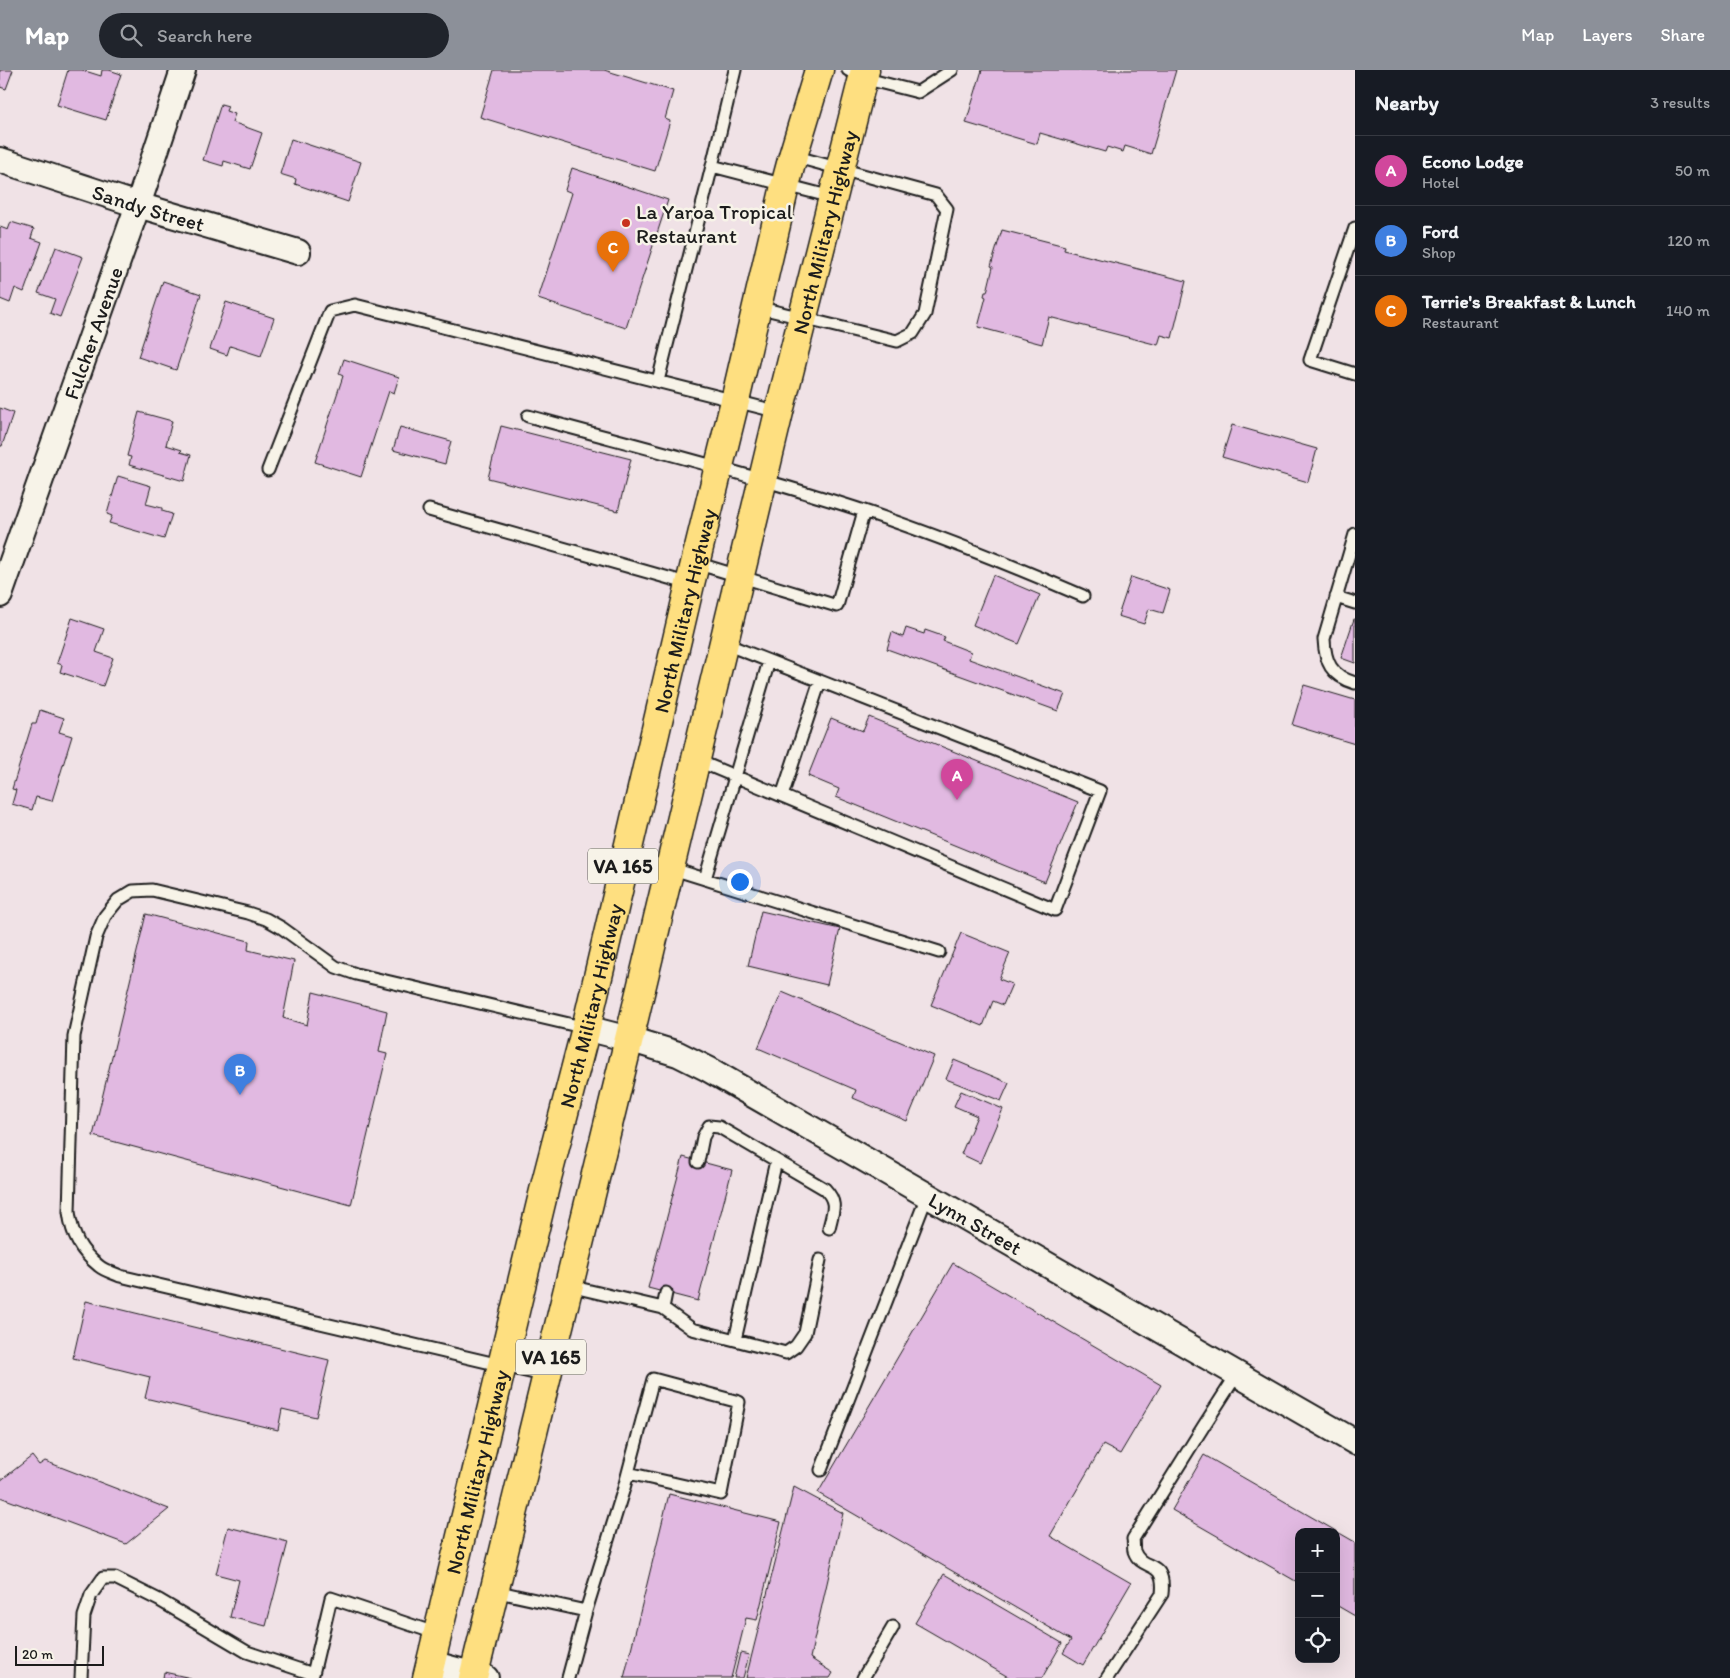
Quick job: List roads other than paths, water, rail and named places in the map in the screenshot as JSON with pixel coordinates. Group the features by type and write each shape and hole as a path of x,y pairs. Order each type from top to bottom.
{"main road":[{"name":"North Military Highway","path":"429,1670 502,1365 586,1028 792,156 819,70"},
{"name":"North Military Highway","path":"478,1677 494,1591 839,169 859,73"}],"street":[{"name":"Fulcher Avenue","path":"0,595 9,540 138,205 183,70"},
{"name":"Sandy Street","path":"0,160 138,205 298,252"},
{"name":"Lynn Street","path":"586,1028 678,1054 708,1069 1355,1442"},
{"path":"429,1670 478,1677"}],"lane":[{"path":"658,381 735,70"},
{"path":"859,73 918,92 952,70"},
{"path":"757,307 897,341 913,333 925,314 947,209 936,195 792,156"},
{"path":"712,166 832,197"},
{"path":"1355,228 1310,360 1355,374"},
{"path":"268,470 330,311 355,305 779,412"},
{"path":"528,416 814,495 864,511 948,541 1083,596"},
{"path":"429,510 693,573 739,578 836,606 864,511"},
{"path":"1355,534 1324,639 1325,655 1332,670 1345,680 1355,683"},
{"path":"1336,597 1355,603"},
{"path":"695,760 1055,910 1100,791 723,643"},
{"path":"705,879 768,661"},
{"path":"782,796 820,681"},
{"path":"626,854 939,952"},
{"path":"546,1376 120,1276 100,1267 82,1250 72,1230 69,1212 74,1036 96,937 105,916 118,900 133,891 152,890 248,913 266,920 282,928 336,967 356,974 586,1028"},
{"path":"698,1162 704,1137 709,1126 719,1127 825,1189 834,1205 829,1228"},
{"path":"735,1340 776,1161"},
{"path":"821,1470 927,1196"},
{"path":"568,1286 662,1308 692,1329 786,1353 796,1346 805,1333 820,1260"},
{"path":"662,1308 666,1292"},
{"path":"1107,1678 1162,1594 1164,1581 1157,1569 1140,1560 1134,1551 1133,1539 1237,1374"},
{"path":"568,1678 586,1611 628,1473 653,1379 739,1402 721,1494 628,1473"},
{"path":"81,1678 84,1616 91,1595 103,1578 115,1578 160,1600 247,1652 313,1674 331,1598 438,1634"},
{"path":"494,1591 586,1611"},
{"path":"864,1678 893,1628"}],"place":[{"name":"La Yaroa Tropical Restaurant","path":"626,223"},
{"name":"Terrie's Breakfast & Lunch","path":"613,272"},
{"name":"Econo Lodge","path":"957,800"},
{"name":"Ford","path":"240,1095"}]}
